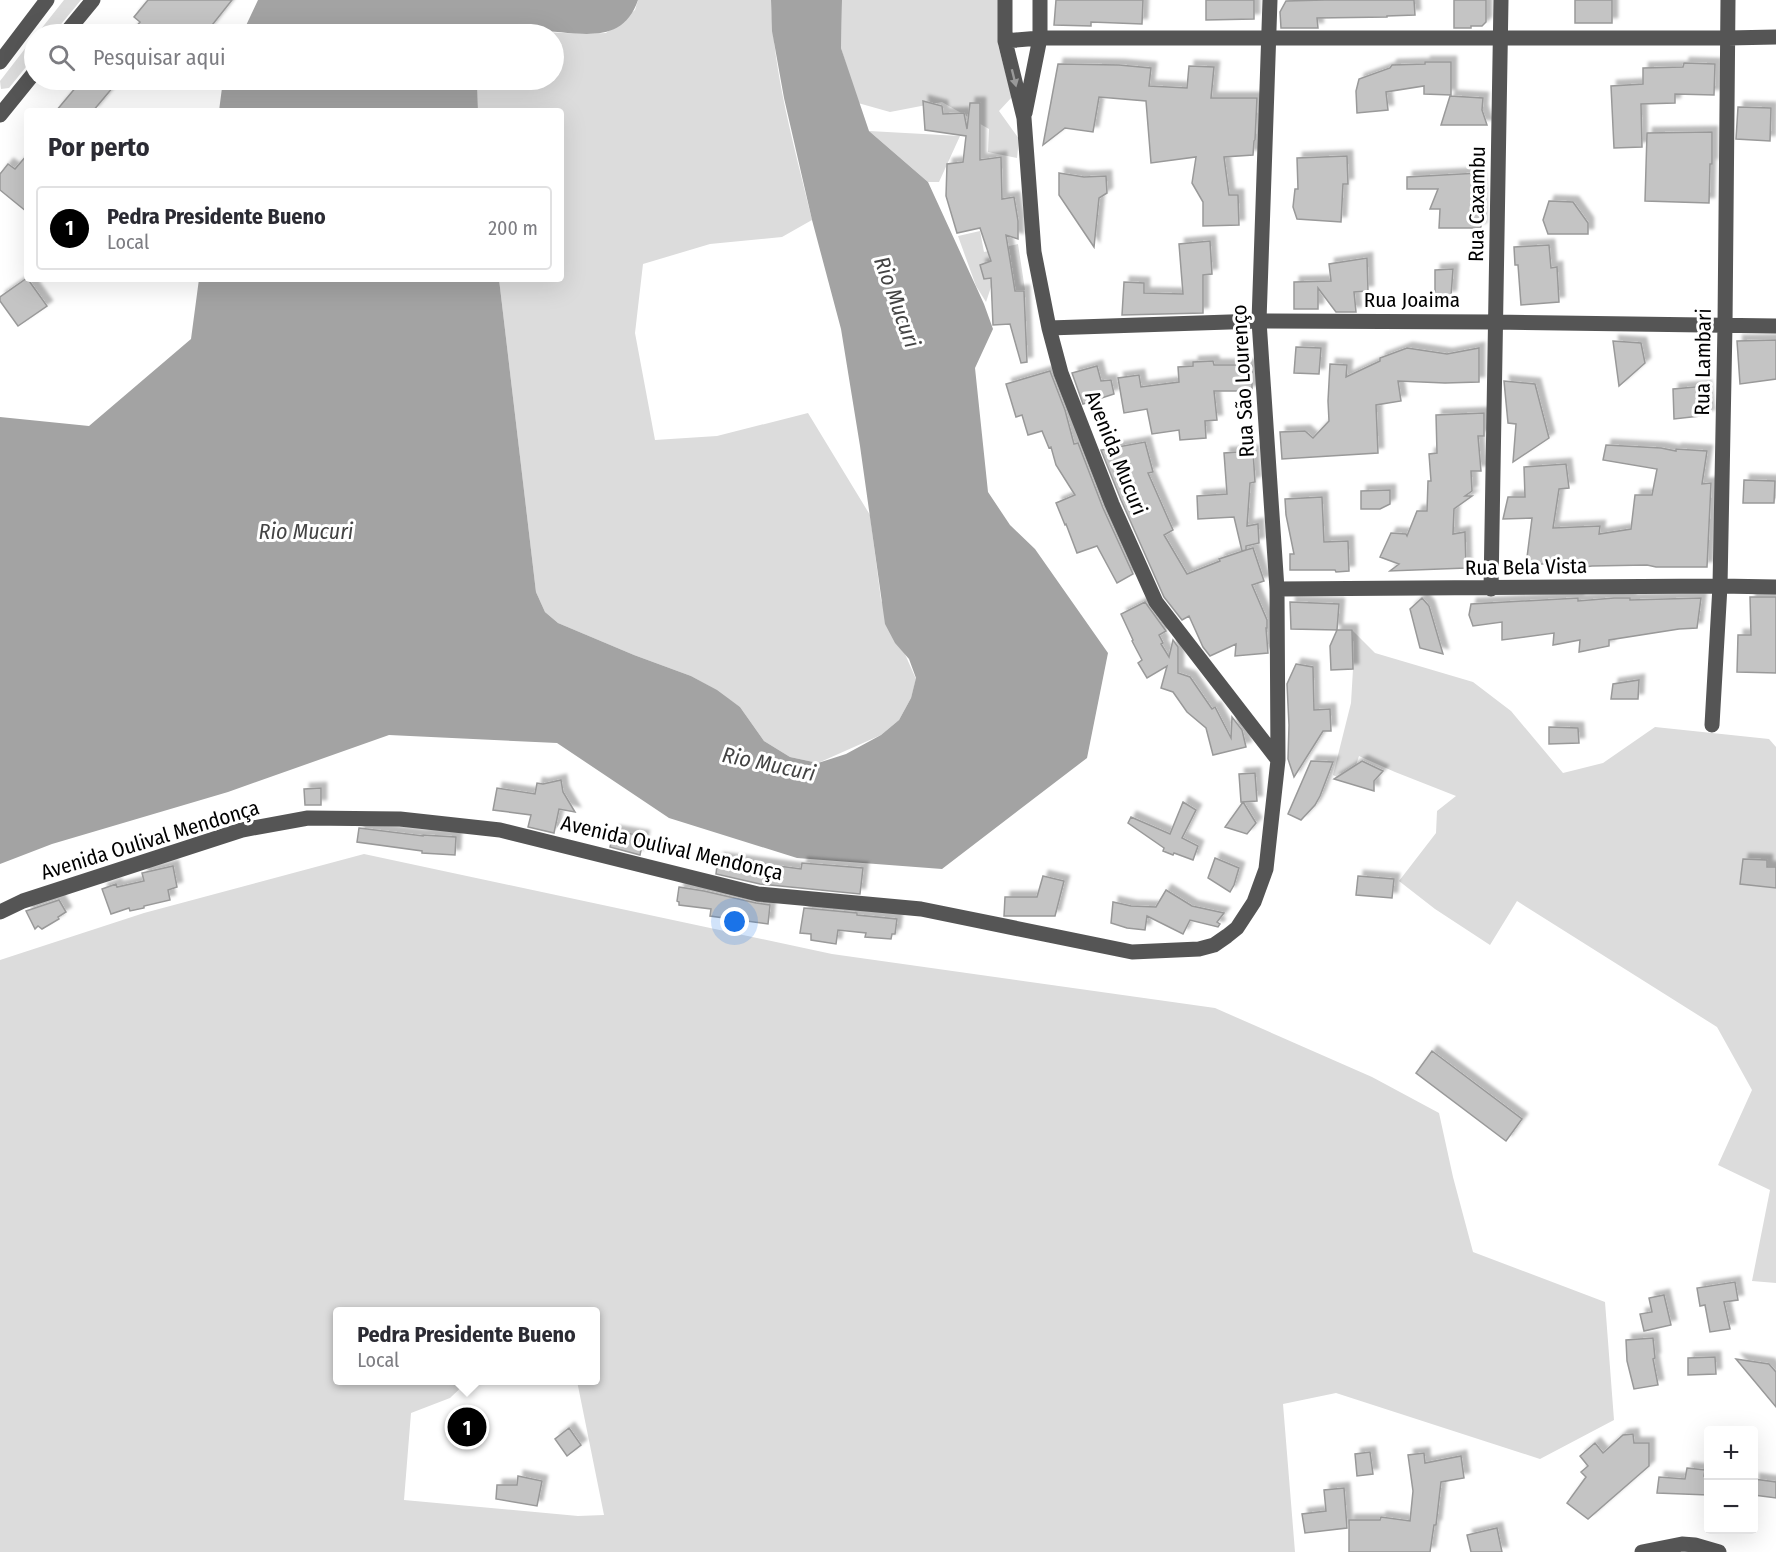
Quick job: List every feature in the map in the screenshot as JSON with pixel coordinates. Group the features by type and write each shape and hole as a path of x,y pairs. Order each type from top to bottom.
{"street":[{"path":"29,24 47,0"},
{"path":"73,24 93,0"},
{"name":"Avenida Mucuri","path":"1005,0 1005,41 1024,118 1034,252 1049,328 1061,373 1112,504 1156,602 1278,760"},
{"name":"Avenida Mucuri","path":"1024,118 1040,38 1040,0"},
{"name":"Rua São Lourenço","path":"1270,0 1259,321 1277,589 1278,760"},
{"name":"Rua Caxambu","path":"1491,589 1501,0"},
{"name":"Rua Lambari","path":"1712,725 1720,586 1728,0"},
{"path":"0,62 24,30"},
{"path":"1005,41 1040,38 1776,37"},
{"path":"3,107 24,84"},
{"name":"Rua Joaima","path":"1049,328 1259,321 1776,326"},
{"name":"Rua Bela Vista","path":"1277,589 1776,587"},
{"name":"Avenida Oulival Mendonça","path":"0,912 23,901 242,830 308,818 400,819 500,830 758,894 921,909 1132,952 1199,949 1214,945 1237,928 1254,902 1266,869 1278,760"},
{"path":"1642,1552 1682,1544 1719,1552"}],"shaded area":[{"path":"64,0 81,0 61,24 45,24"},
{"path":"638,0 771,0 780,83 812,220 782,237 710,244 643,264 635,333 655,440 717,436 808,413 870,515 881,600 916,679 911,698 899,720 881,735 818,763 790,757 764,741 740,707 691,676 558,623 545,612 536,592 499,282 564,282 564,108 478,108 477,90 564,90 564,33 606,33 635,10"},
{"path":"842,0 998,0 998,45 1012,97 999,111 1019,139 1017,158 988,152 989,129 942,102 890,112 858,103 841,48"},
{"path":"24,50 24,69 9,88 1,89 0,81"},
{"path":"869,131 960,136 939,182 928,182"},
{"path":"980,231 984,252 1018,244 1025,290 991,287 986,302 976,286 958,236"},
{"path":"1352,630 1375,653 1473,682 1511,711 1563,773 1603,763 1655,727 1769,739 1776,747 1776,867 1767,867 1766,860 1743,859 1740,883 1776,888 1776,1283 1752,1281 1770,1190 1718,1165 1752,1090 1717,1027 1517,901 1490,945 1435,909 1399,881 1436,833 1437,811 1456,796 1359,756 1350,784 1333,775 1351,703"},
{"path":"364,854 832,954 1215,1008 1372,1077 1439,1113 1473,1252 1605,1302 1614,1420 1540,1459 1336,1393 1283,1404 1295,1552 0,1552 0,960 144,913","holes":["333,1307 600,1307 600,1385 578,1385 604,1515 578,1516 404,1500 411,1413 450,1398 464,1385 333,1385"]}],"water":[{"path":"258,0 638,0 629,18 616,28 600,33 564,32 564,24 247,24"},
{"name":"Rio Mucuri","path":"771,0 842,0 841,48 869,131 928,182 984,304 993,329 975,368 988,492 1010,525 1035,549 1108,653 1087,758 942,869 797,858 669,818 557,743 389,735 228,792 52,844 0,864 0,417 89,426 191,339 199,282 499,282 536,592 545,612 558,623 691,676 717,690 740,707 764,741 790,757 818,763 846,754 881,735 899,720 911,698 916,678 909,659 895,643 885,624 841,329 812,220 784,98 772,31"},
{"path":"222,90 477,90 478,108 219,108"}],"building":[{"path":"148,0 232,0 213,24 138,24 140,22 134,17"},
{"path":"1056,0 1143,0 1142,24 1091,22 1091,26 1054,25"},
{"path":"1206,0 1254,0 1254,19 1206,20"},
{"path":"1414,0 1415,15 1317,18 1318,28 1281,28 1280,12 1286,1"},
{"path":"1454,0 1486,0 1486,22 1482,26 1454,28"},
{"path":"1575,0 1612,0 1612,23 1575,23"},
{"path":"1425,62 1451,62 1451,95 1424,94 1424,86 1386,92 1388,110 1357,113 1356,91 1359,79 1390,68 1392,65 1425,64"},
{"path":"1684,63 1715,64 1714,95 1675,94 1675,103 1641,104 1642,147 1614,148 1611,86 1643,84 1643,68 1683,67"},
{"path":"1058,64 1151,68 1149,86 1187,88 1189,66 1214,67 1211,98 1257,98 1253,155 1224,157 1229,195 1238,195 1239,225 1203,226 1203,202 1192,183 1196,157 1151,163 1146,101 1099,97 1093,132 1065,128 1043,145"},
{"path":"74,90 111,90 96,108 59,108"},
{"path":"1450,96 1483,98 1482,110 1487,125 1441,125"},
{"path":"923,101 942,106 943,114 964,113 967,129 970,103 980,103 980,160 1001,157 1002,199 1014,197 1018,239 1006,235 1015,291 1024,291 1027,362 1021,363 1010,324 993,325 991,278 984,279 980,265 991,261 980,228 957,233 946,196 947,164 963,162 966,136 925,130"},
{"path":"1738,107 1771,108 1770,141 1736,139"},
{"path":"1712,132 1709,203 1645,201 1647,133"},
{"path":"1347,156 1348,184 1343,184 1341,222 1297,219 1293,207 1295,189 1298,189 1297,158"},
{"path":"24,158 24,210 0,190 0,174 8,164 15,169"},
{"path":"1059,173 1084,177 1106,176 1107,193 1099,198 1094,247 1059,195"},
{"path":"1479,173 1481,228 1439,228 1440,209 1430,209 1438,189 1407,189 1407,177"},
{"path":"1549,201 1573,202 1588,223 1588,234 1548,234 1543,220"},
{"path":"1210,241 1212,274 1203,275 1203,313 1122,315 1124,282 1144,283 1144,293 1183,294 1179,244"},
{"path":"1549,245 1551,268 1557,267 1559,302 1521,305 1518,265 1515,265 1514,247"},
{"path":"1367,258 1368,291 1354,292 1356,312 1336,312 1318,288 1318,309 1294,309 1294,282 1331,281 1329,264"},
{"path":"1453,269 1451,296 1435,297 1435,270"},
{"path":"24,280 30,282 47,306 18,326 0,301 0,297"},
{"path":"1776,340 1776,379 1740,384 1737,341"},
{"path":"1613,341 1641,343 1645,363 1619,386"},
{"path":"1296,347 1321,348 1319,374 1294,373"},
{"path":"1407,348 1447,354 1479,348 1479,382 1398,381 1401,401 1376,405 1378,453 1282,459 1280,432 1305,431 1313,438 1329,421 1330,364 1347,365 1346,377 1380,361 1380,358"},
{"path":"1213,361 1214,365 1252,365 1252,391 1214,391 1217,420 1205,421 1206,438 1180,440 1179,430 1152,434 1147,409 1124,413 1118,378 1139,375 1141,387 1179,382 1178,367 1193,366 1193,362"},
{"path":"1097,366 1101,381 1111,380 1114,394 1083,404 1072,373"},
{"path":"1050,371 1065,410 1074,444 1078,443 1103,508 1133,574 1117,583 1097,546 1077,553 1056,503 1075,495 1056,465 1051,447 1049,448 1042,431 1028,435 1022,415 1016,417 1006,384"},
{"path":"1504,381 1535,384 1549,438 1513,462 1516,424 1508,423"},
{"path":"1706,386 1709,415 1674,419 1673,389"},
{"path":"1484,413 1484,436 1478,436 1481,471 1471,471 1472,491 1465,496 1472,496 1454,509 1453,534 1465,532 1466,568 1390,571 1399,564 1380,557 1391,533 1407,536 1417,511 1427,511 1428,481 1431,481 1429,454 1437,453 1436,415"},
{"path":"1145,442 1153,472 1148,473 1173,530 1164,535 1187,574 1220,561 1219,559 1253,548 1264,581 1252,585 1267,620 1268,653 1235,656 1236,644 1210,656 1203,647 1189,616 1182,620 1164,597 1101,450"},
{"path":"1606,445 1676,451 1676,449 1707,451 1702,484 1711,483 1707,567 1647,565 1577,568 1576,562 1526,565 1532,518 1503,519 1508,497 1525,497 1524,467 1566,464 1569,488 1559,489 1553,528 1600,526 1599,534 1631,529 1635,495 1652,495 1657,469 1603,460"},
{"path":"1253,451 1255,482 1250,483 1247,526 1258,524 1259,543 1246,546 1246,550 1242,551 1234,517 1198,519 1197,496 1227,494 1224,453"},
{"path":"1744,480 1775,481 1774,503 1743,503"},
{"path":"1390,490 1390,504 1380,509 1361,509 1361,491"},
{"path":"1322,497 1324,542 1348,541 1349,571 1290,570 1290,554 1294,554 1285,499"},
{"path":"1750,597 1776,597 1776,673 1737,672 1738,635 1751,635"},
{"path":"1422,598 1429,606 1443,654 1420,648 1410,609"},
{"path":"1578,598 1578,601 1614,598 1630,598 1630,600 1701,598 1697,628 1609,640 1609,646 1579,652 1580,640 1553,645 1554,633 1502,640 1502,622 1473,626 1469,615 1471,604"},
{"path":"1145,602 1166,631 1159,635 1163,643 1161,644 1169,657 1173,640 1178,647 1178,673 1190,677 1212,709 1215,707 1231,738 1232,717 1242,730 1246,747 1213,755 1206,728 1187,712 1173,692 1161,688 1167,666 1147,678 1138,663 1142,660 1121,614"},
{"path":"1290,602 1339,604 1337,630 1291,629"},
{"path":"1337,630 1352,630 1353,669 1331,670 1330,646"},
{"path":"1296,664 1313,667 1314,710 1330,709 1331,731 1323,731 1294,777 1288,759 1287,684"},
{"path":"1639,680 1638,699 1611,699 1613,684"},
{"path":"1549,727 1578,728 1579,743 1549,744"},
{"path":"1311,761 1333,762 1320,796 1301,820 1288,814"},
{"path":"1362,761 1383,771 1374,781 1374,791 1334,779"},
{"path":"1255,773 1257,801 1241,802 1239,774"},
{"path":"561,780 563,792 575,812 559,809 554,833 528,827 531,815 493,810 497,788 535,794 537,783"},
{"path":"321,788 321,805 305,805 304,789"},
{"path":"1183,802 1196,810 1182,838 1198,846 1193,860 1163,851 1164,848 1128,823 1131,817 1170,834"},
{"path":"1243,802 1256,823 1247,834 1225,827"},
{"path":"359,828 423,836 456,837 455,855 422,853 422,851 357,842"},
{"path":"614,831 644,836 640,855 610,847"},
{"path":"718,858 801,869 802,863 863,868 860,894 760,884 716,874"},
{"path":"1215,858 1239,868 1230,892 1208,878"},
{"path":"1743,859 1767,860 1767,867 1776,867 1776,888 1740,884"},
{"path":"173,866 177,887 168,890 170,900 111,914 102,889 116,884 117,887 144,881 142,873"},
{"path":"1043,876 1064,881 1055,916 1004,916 1005,897 1037,897"},
{"path":"1358,876 1394,879 1392,898 1356,895"},
{"path":"679,887 770,905 768,924 710,916 711,909 679,905 677,901"},
{"path":"1166,890 1192,906 1224,913 1217,922 1220,924 1218,927 1190,920 1183,934 1147,916 1145,930 1111,923 1113,902 1131,906 1156,907"},
{"path":"59,900 66,912 42,929 38,926 35,929 26,911"},
{"path":"804,908 897,919 895,934 892,934 891,939 865,937 866,933 838,930 836,944 811,940 811,934 800,933"},
{"path":"1432,1051 1522,1119 1506,1141 1416,1073"},
{"path":"1735,1282 1738,1300 1724,1302 1730,1329 1710,1332 1705,1305 1700,1306 1697,1288"},
{"path":"1664,1295 1671,1325 1644,1331 1640,1314 1652,1312 1649,1298"},
{"path":"1653,1338 1655,1358 1653,1359 1658,1385 1634,1389 1627,1361 1626,1340"},
{"path":"1715,1357 1716,1374 1688,1375 1688,1358"},
{"path":"1736,1359 1769,1364 1776,1372 1776,1407"},
{"path":"569,1428 581,1445 567,1456 555,1439"},
{"path":"1633,1434 1634,1443 1649,1443 1649,1466 1588,1519 1567,1503 1586,1477 1581,1472 1588,1466 1580,1456 1595,1443 1603,1453 1623,1435"},
{"path":"1370,1452 1373,1474 1357,1476 1355,1454"},
{"path":"1424,1453 1425,1463 1461,1456 1464,1478 1441,1482 1430,1552 1349,1552 1349,1520 1380,1520 1381,1517 1410,1521 1413,1491 1408,1455"},
{"path":"1687,1468 1704,1470 1704,1495 1657,1493 1659,1477 1685,1479"},
{"path":"518,1476 542,1481 537,1506 496,1499 497,1485 517,1485"},
{"path":"1758,1480 1776,1482 1776,1498 1758,1496"},
{"path":"1344,1488 1347,1528 1305,1533 1302,1514 1326,1511 1324,1490"},
{"path":"1497,1528 1502,1552 1471,1552 1467,1535"}],"place":[{"name":"Pedra Presidente Bueno","path":"467,1427"}]}
